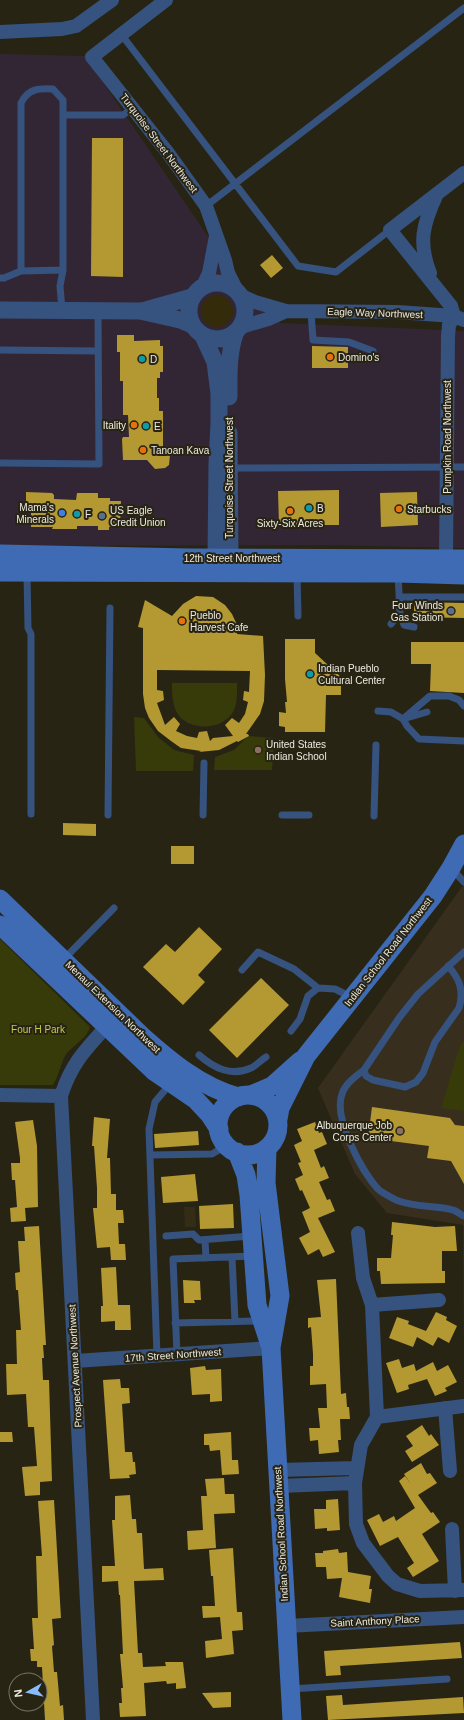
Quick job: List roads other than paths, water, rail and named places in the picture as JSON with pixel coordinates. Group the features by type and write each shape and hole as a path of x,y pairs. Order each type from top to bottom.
{"main road":[{"name":"12th Street Northwest","path":"0,554 27,563"},
{"name":"12th Street Northwest","path":"224,562 297,572 398,566 455,559"},
{"name":"12th Street Northwest","path":"0,572 27,563 224,562 398,566 464,575"},
{"name":"Indian School Road Northwest","path":"278,1119 280,1108 306,1056 433,896 458,875 464,844"},
{"name":"Menaul Extension Northwest","path":"0,899 107,1026 155,1072 170,1084 196,1100 210,1115 228,1142"},
{"name":"Menaul Extension Northwest","path":"0,925 57,966 164,1056 186,1072 225,1093 245,1096"},
{"name":"Indian School Road Northwest","path":"245,1096 272,1086 290,1068 306,1056"},
{"path":"245,1096 260,1098 268,1103 274,1110 278,1119 276,1135 267,1148 253,1154 228,1142 219,1119 229,1102 245,1096"},
{"name":"Indian School Road Northwest","path":"228,1142 246,1175 250,1195 257,1305 271,1348"},
{"name":"Indian School Road Northwest","path":"267,1148 266,1183 280,1296 271,1348 292,1720"}],"street":[{"path":"0,32 62,29 76,26 112,0"},
{"path":"121,34 166,0"},
{"name":"Turquoise Street Northwest","path":"121,34 92,57 168,153 206,206 228,273 239,293"},
{"path":"459,318 434,283 390,230 464,173"},
{"path":"434,283 425,260 422,245 426,218 437,194"},
{"name":"Turquoise Street Northwest","path":"197,292 209,273 216,234"},
{"path":"0,310 140,311 180,320 211,339 219,340 238,330 246,312 239,293 229,284 220,282 211,283 197,292 140,311"},
{"path":"197,292 189,306 189,316 198,330"},
{"name":"Eagle Way Northwest","path":"239,293 255,302 286,311 397,312 459,318"},
{"name":"Eagle Way Northwest","path":"238,330 286,311"},
{"name":"Pumpkin Road Northwest","path":"455,559 448,467 448,336 449,325 459,318"},
{"name":"Turquoise Street Northwest","path":"198,330 215,362 219,394 220,423 217,464 224,562"},
{"name":"Turquoise Street Northwest","path":"224,562 229,468 229,361 230,347 238,330"},
{"name":"Prospect Avenue Northwest","path":"93,1720 61,1096 67,1077 81,1054 107,1026"},
{"path":"0,1095 61,1096"},
{"path":"358,1233 363,1278 372,1305 377,1417 361,1445 356,1468 356,1524 363,1543 388,1576 397,1584 420,1591 459,1590 452,1529"},
{"path":"372,1305 439,1300"},
{"name":"17th Street Northwest","path":"75,1362 271,1348"},
{"path":"377,1417 464,1406"},
{"path":"445,1408 450,1471"},
{"path":"279,1478 356,1468"},
{"path":"279,1478 355,1482"},
{"name":"Saint Anthony Place","path":"286,1626 464,1617"}],"lane":[{"path":"206,206 464,8"},
{"path":"121,34 298,266 336,272 390,230"},
{"path":"21,271 21,103 25,95 32,91 44,88 53,89 63,100 63,270 60,286 62,310"},
{"path":"63,114 123,115 133,108"},
{"path":"0,278 21,271 63,270"},
{"path":"0,463 99,464 98,311"},
{"path":"311,312 313,340 349,342 373,351"},
{"path":"0,350 98,351"},
{"path":"229,468 464,467"},
{"path":"27,563 28,628 31,634 31,814"},
{"path":"398,566 400,613 404,625 414,627"},
{"path":"297,572 298,616"},
{"path":"400,597 464,597"},
{"path":"108,815 110,608"},
{"path":"391,624 400,613"},
{"path":"403,719 430,696 449,696 459,700 464,706"},
{"path":"378,710 391,712 403,719 406,726 419,739 464,741"},
{"path":"403,719 427,712"},
{"path":"374,816 376,745"},
{"path":"203,815 204,763"},
{"path":"282,815 309,815"},
{"path":"57,966 114,908"},
{"path":"242,970 258,952 294,969 318,988 335,989 353,998"},
{"path":"464,952 418,994 399,1018 364,1070 351,1080 342,1094 340,1112 345,1131 359,1161 379,1190 397,1200 422,1206 454,1210 464,1216"},
{"path":"364,1070 366,1076 373,1080 405,1087 416,1082 423,1073 435,1042 459,1008 461,1002 462,987 458,977 448,966"},
{"path":"292,1031 300,1019 308,996 318,988"},
{"path":"199,1055 212,1066 224,1071 236,1072 251,1068 266,1057"},
{"path":"158,1356 149,1129 155,1102 170,1084"},
{"path":"150,1154 212,1154 228,1142"},
{"path":"166,1236 193,1234 199,1240 205,1240 253,1236"},
{"path":"205,1240 206,1258"},
{"path":"177,1354 173,1259 255,1256"},
{"path":"232,1257 235,1322"},
{"path":"176,1324 262,1320"},
{"path":"290,1689 447,1679"}],"place":[{"name":"Domino's","path":"330,357"},
{"name":"D","path":"142,359"},
{"name":"Itality","path":"134,425"},
{"name":"E","path":"146,426"},
{"name":"Tanoan Kava","path":"143,450"},
{"name":"B","path":"309,508"},
{"name":"Starbucks","path":"399,509"},
{"name":"Sixty-Six Acres","path":"290,511"},
{"name":"Mama's Minerals","path":"62,513"},
{"name":"F","path":"77,514"},
{"name":"US Eagle Credit Union","path":"102,516"},
{"name":"Four Winds Gas Station","path":"451,611"},
{"name":"Pueblo Harvest Cafe","path":"182,621"},
{"name":"Indian Pueblo Cultural Center","path":"310,674"},
{"name":"United States Indian School","path":"258,750"},
{"name":"Albuquerque Job Corps Center","path":"400,1131"}],"park label":[{"name":"Four H Park","path":"38,1029"}]}
